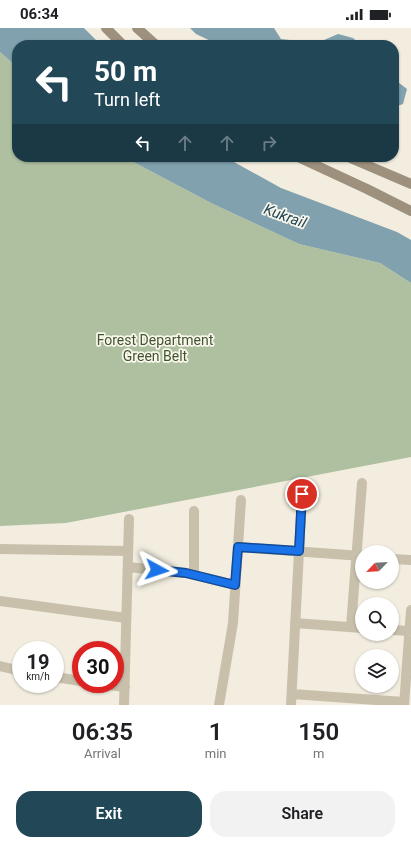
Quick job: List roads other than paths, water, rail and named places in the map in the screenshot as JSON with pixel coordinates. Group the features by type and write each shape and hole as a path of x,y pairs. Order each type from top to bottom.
{"street":[{"path":"106,28 118,40"},
{"path":"137,28 150,40"},
{"path":"308,162 411,211"},
{"path":"360,162 411,184"},
{"path":"359,545 362,483"},
{"path":"291,705 302,494"},
{"path":"219,705 232,623 241,500"},
{"path":"194,511 194,575"},
{"path":"124,705 129,519"},
{"path":"238,547 355,556"},
{"path":"0,550 128,551"},
{"path":"399,559 411,560"},
{"path":"128,567 186,573 235,585"},
{"path":"351,627 355,589"},
{"path":"0,601 126,618"},
{"path":"292,694 404,703 411,610"},
{"path":"295,623 355,627"},
{"path":"399,630 409,631"},
{"path":"0,666 12,669"}],"water":[{"path":"0,28 84,28 96,40 12,40 12,63 0,52"},
{"path":"190,28 274,28 281,39 290,40 209,40 196,34"},
{"path":"338,34 355,40 324,40"},
{"path":"399,83 407,89 403,104 399,105"},
{"name":"Kukrail","path":"133,162 234,162 281,188 397,232 411,240 411,283 380,263 299,244 211,203"}],"park label":[{"name":"Forest Department Green Belt","path":"155,348"}]}
